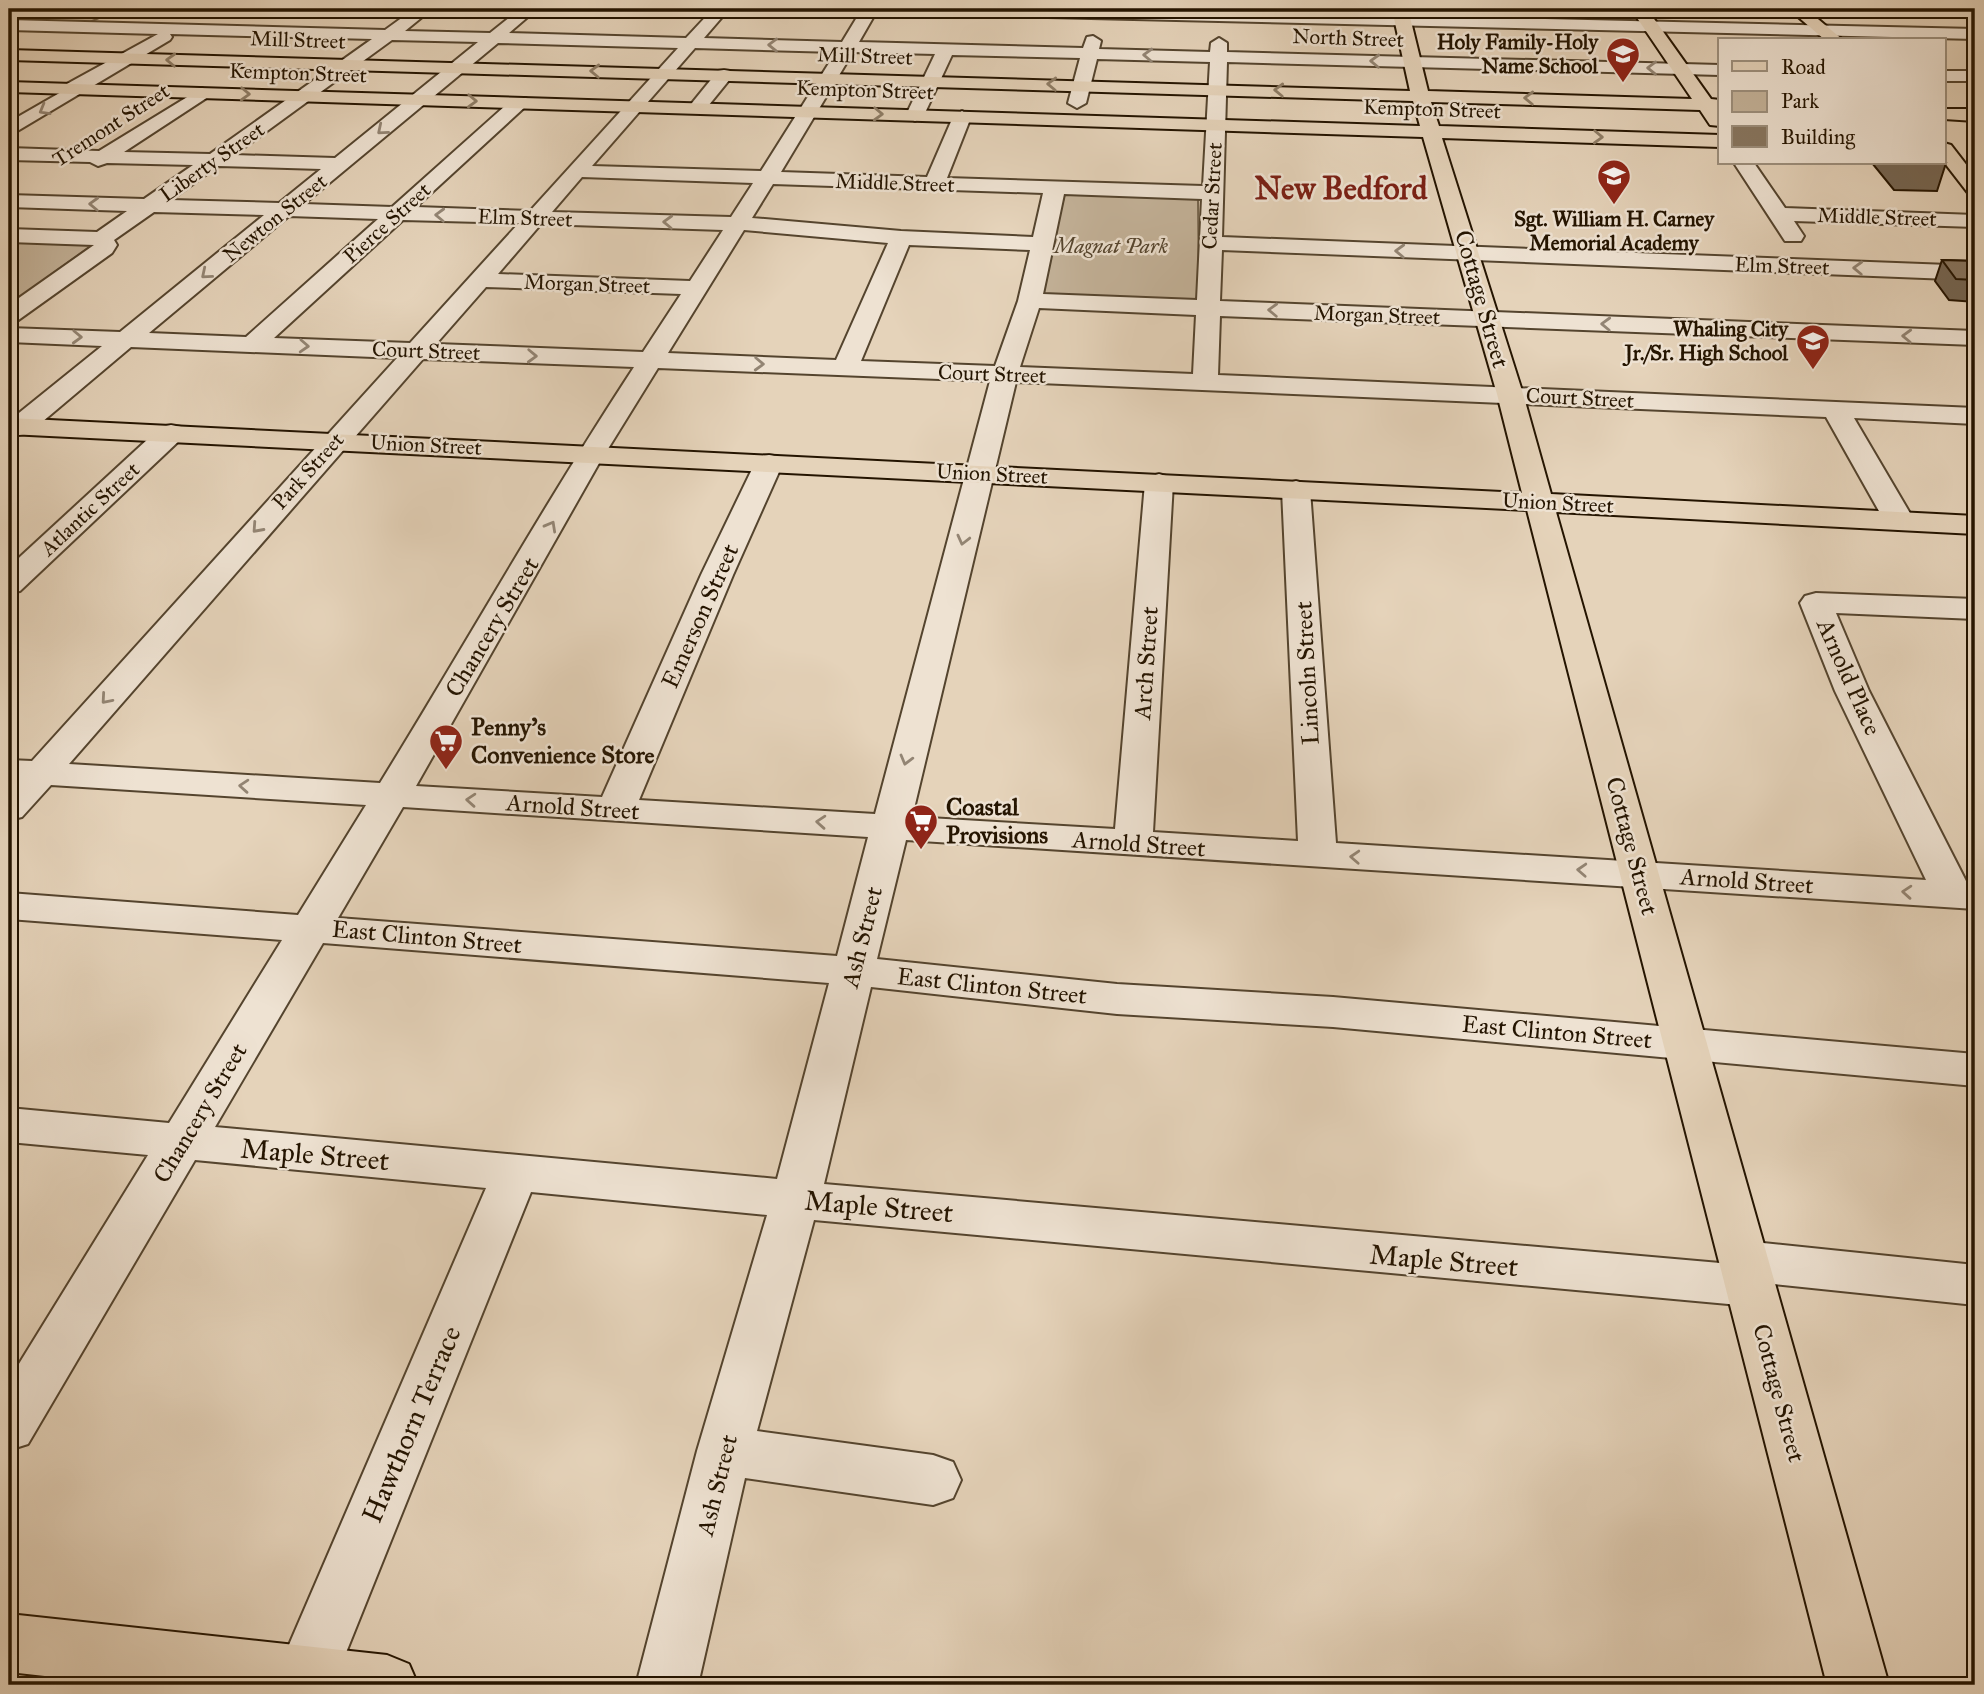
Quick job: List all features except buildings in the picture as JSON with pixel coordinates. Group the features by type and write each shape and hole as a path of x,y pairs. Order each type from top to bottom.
{"main road":[{"path":"1639,9 1681,69 1713,105"},
{"path":"1797,9 1829,35"},
{"name":"Cottage Street","path":"1401,15 1410,62 1510,394 1858,1685"},
{"name":"Mill Street","path":"12,57 1217,88 1713,105"},
{"name":"Kempton Street","path":"9,87 1718,141"},
{"path":"1946,114 1975,115"},
{"path":"1946,148 1971,147"},
{"path":"1946,151 1975,189"},
{"name":"Union Street","path":"14,426 1899,520 1974,527"},
{"path":"9,1643 387,1685"}],"street":[{"name":"Liberty Street","path":"9,316 104,248 106,245 103,239 350,65 424,9"},
{"name":"Newton Street","path":"14,426 128,339 529,9"},
{"name":"Park Street","path":"9,809 24,772 335,441 720,9"},
{"name":"Chancery Street","path":"9,1427 312,928 592,453 830,78 870,9"},
{"path":"925,9 1221,12 1312,33 1401,15 1522,16 1652,27 1829,35 1902,32 1975,34"},
{"path":"1077,103 1100,11"},
{"name":"Cedar Street","path":"1205,383 1206,308 1221,12"},
{"path":"9,130 125,58 202,15"},
{"path":"283,33 310,15"},
{"path":"1522,16 1562,99"},
{"path":"1884,17 1902,32"},
{"name":"North Street","path":"9,25 1218,57 1312,33 1410,62 1718,70"},
{"path":"12,57 74,27"},
{"path":"915,115 946,50"},
{"path":"698,107 723,75"},
{"path":"1946,76 1975,76"},
{"name":"Tremont Street","path":"9,218 202,93"},
{"name":"Pierce Street","path":"254,344 520,102"},
{"path":"934,184 962,117"},
{"path":"9,153 341,164"},
{"path":"1745,164 1813,267"},
{"name":"Middle Street","path":"576,171 1213,193"},
{"name":"Ash Street","path":"667,1685 724,1451 796,1198 1005,374 1030,301 1055,188"},
{"name":"Elm Street","path":"9,201 736,224 802,227 901,238 1041,244"},
{"name":"Middle Street","path":"1778,214 1975,220"},
{"path":"9,235 103,239"},
{"path":"845,368 901,238"},
{"name":"Elm Street","path":"1210,243 1975,273"},
{"name":"Morgan Street","path":"479,280 695,288"},
{"name":"Morgan Street","path":"1030,301 1975,338"},
{"name":"Court Street","path":"9,335 1510,394 1975,416"},
{"path":"1836,411 1899,520"},
{"name":"Atlantic Street","path":"9,584 172,433"},
{"name":"Emerson Street","path":"616,809 717,575 769,463"},
{"name":"Arch Street","path":"1133,844 1159,483"},
{"name":"Lincoln Street","path":"1296,490 1318,855"},
{"name":"Arnold Place","path":"1964,896 1852,691 1816,603 1975,609"},
{"name":"Arnold Street","path":"24,772 889,826 1133,844 1639,873 1964,896"},
{"name":"East Clinton Street","path":"9,906 854,971 1117,999 1334,1012 1975,1070"},
{"name":"Maple Street","path":"9,1125 1351,1252 1975,1284"},
{"name":"Hawthorn Terrace","path":"307,1675 516,1172"},
{"path":"724,1451 933,1480"}],"green space":[{"path":"15,9 119,9 70,31 9,30 9,12"},
{"name":"Magnat Park","path":"1065,193 1198,198 1199,302 1040,295"},
{"path":"9,240 95,243 9,305"}],"place":[{"name":"Holy Family-Holy Name School","path":"1623,84"},
{"name":"Sgt. William H. Carney Memorial Academy","path":"1614,206"},
{"name":"Whaling City Jr./Sr. High School","path":"1813,371"},
{"name":"Penny's Convenience Store","path":"446,771"},
{"name":"Coastal Provisions","path":"921,851"}],"district":[{"name":"New Bedford","path":"1341,188"}]}
